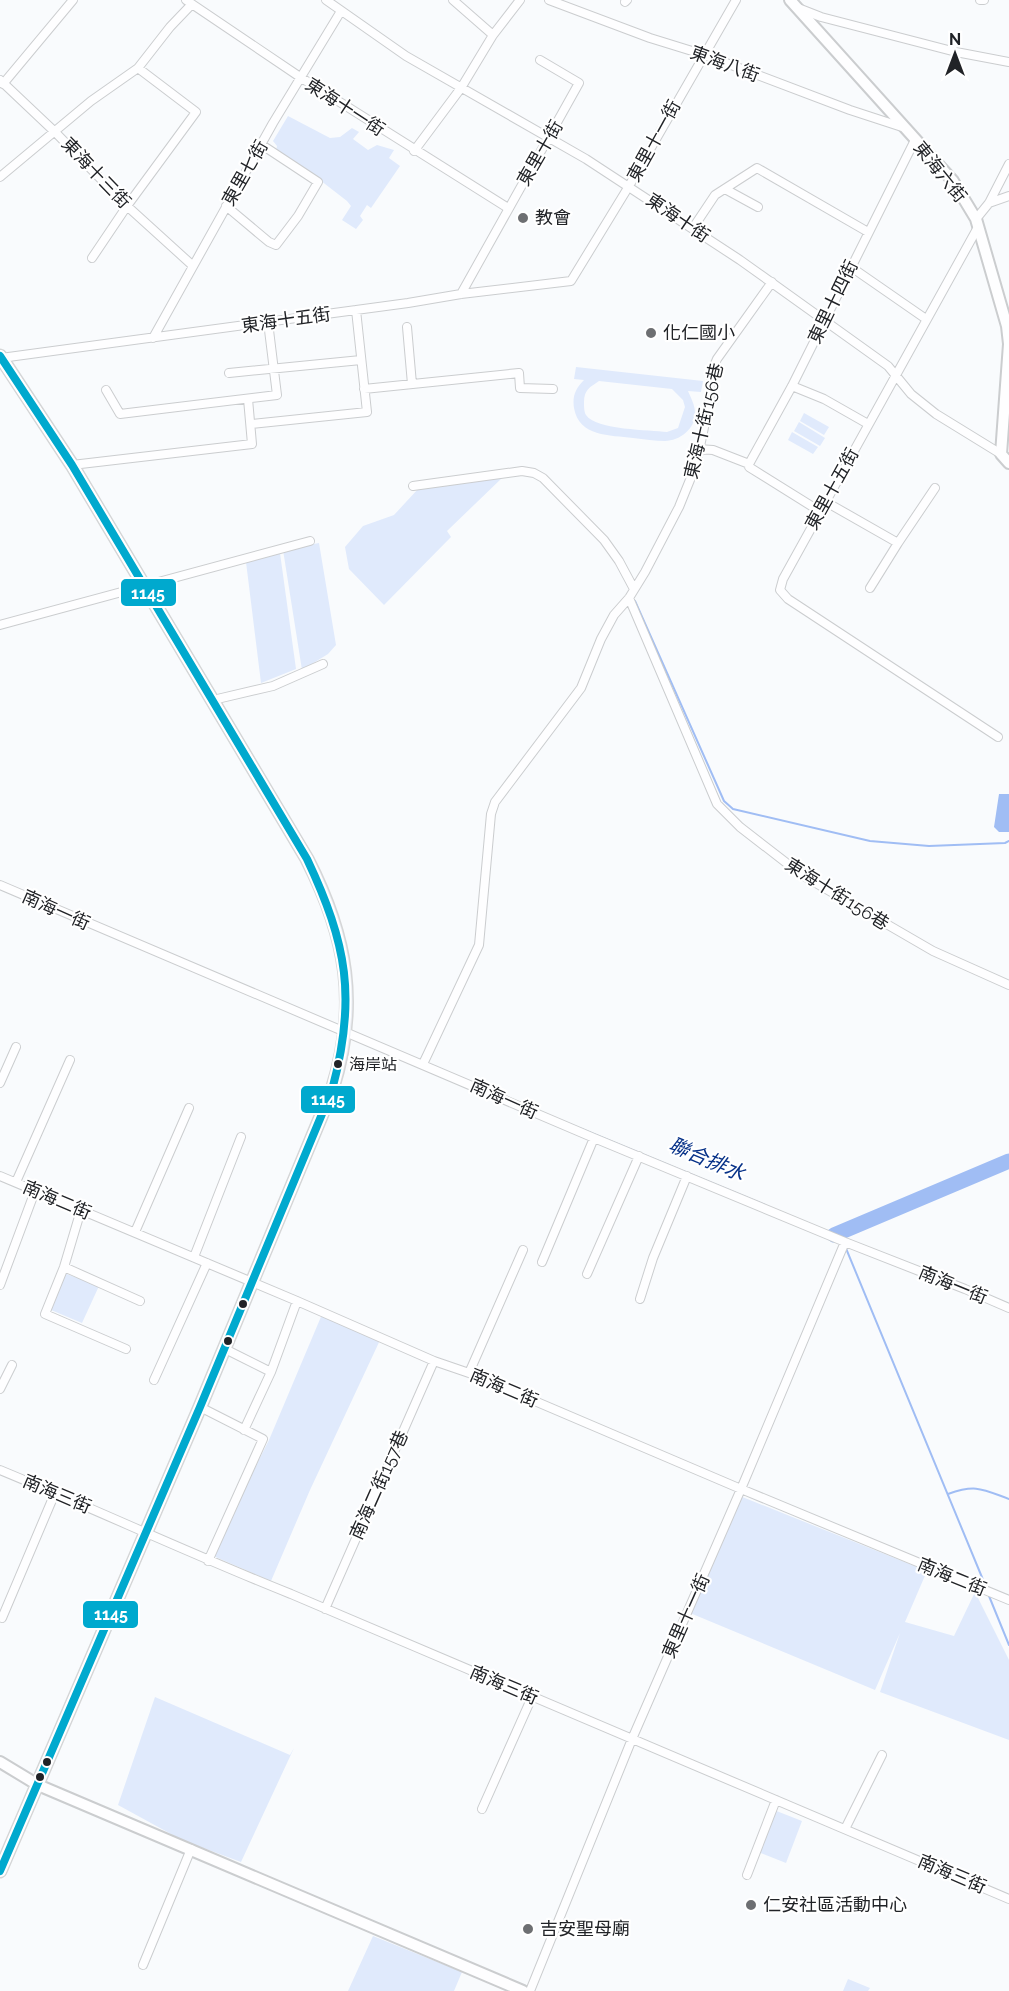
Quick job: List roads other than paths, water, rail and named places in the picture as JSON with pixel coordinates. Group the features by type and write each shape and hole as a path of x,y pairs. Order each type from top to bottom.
{"main road":[{"path":"0,1871 225,1349 332,1090 344,1043 347,1004 342,954 334,918 307,859 72,465 1,357"}],"street":[{"path":"2,82 73,0"},
{"name":"東海十街","path":"326,0 406,56 550,138 693,228 825,320 896,374 911,394 936,414 1001,454 1009,463"},
{"path":"453,0 493,35"},
{"path":"414,151 460,88 493,35 520,0"},
{"name":"東海八街","path":"549,0 902,127"},
{"name":"東里十一街","path":"571,281 629,186 736,0"},
{"path":"0,177 91,101 138,68 189,2"},
{"name":"東海十一街","path":"189,2 414,151 508,208"},
{"path":"793,4 821,17 956,52 1009,62"},
{"name":"東海六街","path":"793,4 952,182 976,224 1007,326 1009,344 1001,454"},
{"name":"東里七街","path":"153,338 192,265 300,77 341,11"},
{"name":"東里十街","path":"460,294 579,83 540,60"},
{"path":"92,258 195,112 138,68"},
{"name":"東海十三街","path":"2,82 55,132 127,206 192,265"},
{"name":"東里十四街","path":"749,464 792,386 915,140"},
{"path":"226,206 269,242 276,245 298,216 318,182 262,145"},
{"name":"東里十五街","path":"998,737 783,595 780,590 783,579 1009,164"},
{"path":"693,228 715,195 757,168 868,232"},
{"path":"725,189 758,207"},
{"path":"989,203 1009,196"},
{"path":"851,267 926,319"},
{"name":"東海十五街","path":"1,357 571,281"},
{"name":"東海十街156巷","path":"423,1064 479,945 488,826 495,802 581,688 601,639 614,615 629,598 645,572 679,507 696,465 709,404 712,371 717,359 772,282"},
{"path":"251,424 367,412 356,310"},
{"path":"106,390 120,414 277,395 268,322"},
{"path":"407,327 412,384"},
{"path":"229,373 361,360"},
{"path":"364,389 519,373 520,388 553,389"},
{"path":"792,386 824,399 868,424"},
{"path":"72,465 252,444 248,399"},
{"path":"698,449 713,450 749,464 749,467 821,512"},
{"path":"413,486 522,471 543,478 604,540 619,561 634,589"},
{"path":"870,588 935,488"},
{"path":"826,502 898,543"},
{"path":"0,625 310,541"},
{"name":"東海十街156巷","path":"629,598 717,804 740,827 802,875 933,951 1009,985"},
{"path":"213,700 273,686 322,664"},
{"name":"南海一街","path":"0,885 344,1029 594,1138 1009,1308"},
{"path":"0,1083 16,1047"},
{"path":"16,1182 70,1060"},
{"path":"135,1233 189,1108"},
{"path":"194,1257 241,1137"},
{"path":"542,1262 594,1138"},
{"path":"587,1274 639,1156"},
{"name":"南海二街","path":"0,1176 252,1281 434,1361 469,1373 1009,1600"},
{"path":"640,1299 653,1258 687,1176"},
{"path":"0,1285 35,1191"},
{"path":"81,1210 64,1267 45,1314 126,1348"},
{"name":"東里十一街","path":"530,1991 632,1739 741,1489 844,1242"},
{"path":"469,1373 524,1250"},
{"path":"154,1380 207,1263"},
{"path":"64,1267 140,1301"},
{"path":"244,1430 271,1372 297,1301"},
{"path":"225,1349 271,1372"},
{"name":"南海二街157巷","path":"325,1609 434,1361"},
{"path":"0,1389 12,1365"},
{"path":"200,1407 263,1439 208,1561"},
{"name":"南海三街","path":"0,1470 208,1561 1009,1899"},
{"path":"2,1618 55,1493"},
{"path":"482,1809 532,1697"},
{"path":"845,1829 882,1755"},
{"path":"0,1762 38,1785 523,1991"},
{"path":"747,1875 776,1800"},
{"path":"143,1965 191,1850"}],"water":[{"path":"999,794 1009,794 1009,832 999,832 994,827"}],"waterway":[{"path":"635,601 724,801 733,809 870,841 929,846 1009,841"},
{"name":"聯合排水","path":"579,1128 765,1205"},
{"name":"聯合排水","path":"834,1235 1009,1161"},
{"path":"845,1246 986,1587"},
{"path":"948,1494 966,1489 979,1489 1009,1499"},
{"path":"989,1596 1009,1645"}],"place":[{"name":"教會","path":"523,218"},
{"name":"化仁國小","path":"651,333"},
{"name":"海岸站","path":"338,1064"},
{"name":"仁安社區活動中心","path":"751,1905"},
{"name":"吉安聖母廟","path":"528,1929"}]}
